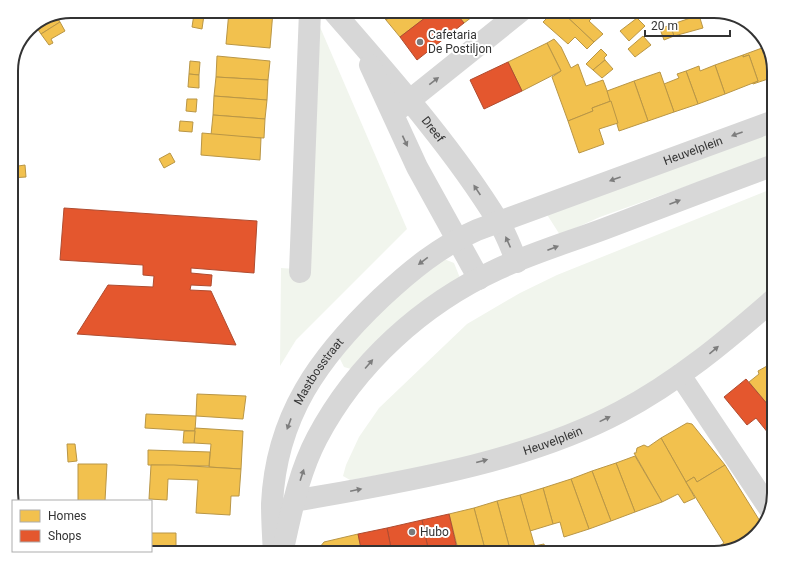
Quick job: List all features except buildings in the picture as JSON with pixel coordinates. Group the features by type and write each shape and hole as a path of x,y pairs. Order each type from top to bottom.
{"street":[{"path":"300,272 310,18"},
{"name":"Dreef","path":"339,18 410,100 468,177 499,222 517,262"},
{"path":"393,114 512,18"},
{"name":"Dreef","path":"360,42 417,167 479,279"},
{"name":"Heuvelplein","path":"456,239 767,124"},
{"path":"284,546 302,471 317,438 359,375 403,330 444,300 479,279 517,262 767,168"},
{"name":"Mastbosstraat","path":"274,546 272,506 278,461 289,423 297,403 320,364 347,333 390,290 421,263 456,239"},
{"name":"Heuvelplein","path":"272,506 426,475 503,456 582,430 620,412 680,376 702,360 767,305"},
{"path":"680,376 766,503"}],"shaded area":[{"path":"320,27 407,229 296,340 280,366 281,268 310,270"},
{"path":"767,133 767,157 600,217 560,235 546,213"},
{"path":"767,191 767,292 718,340 620,404 561,430 483,453 403,471 350,480 343,476 346,465 359,437 379,408 467,324 520,293 557,275"},
{"path":"444,259 454,263 460,278 351,369 344,367 340,359 341,354 396,296"}],"place":[{"name":"Cafetaria De Postiljon","path":"420,42"},
{"name":"Hubo","path":"412,532"}]}
